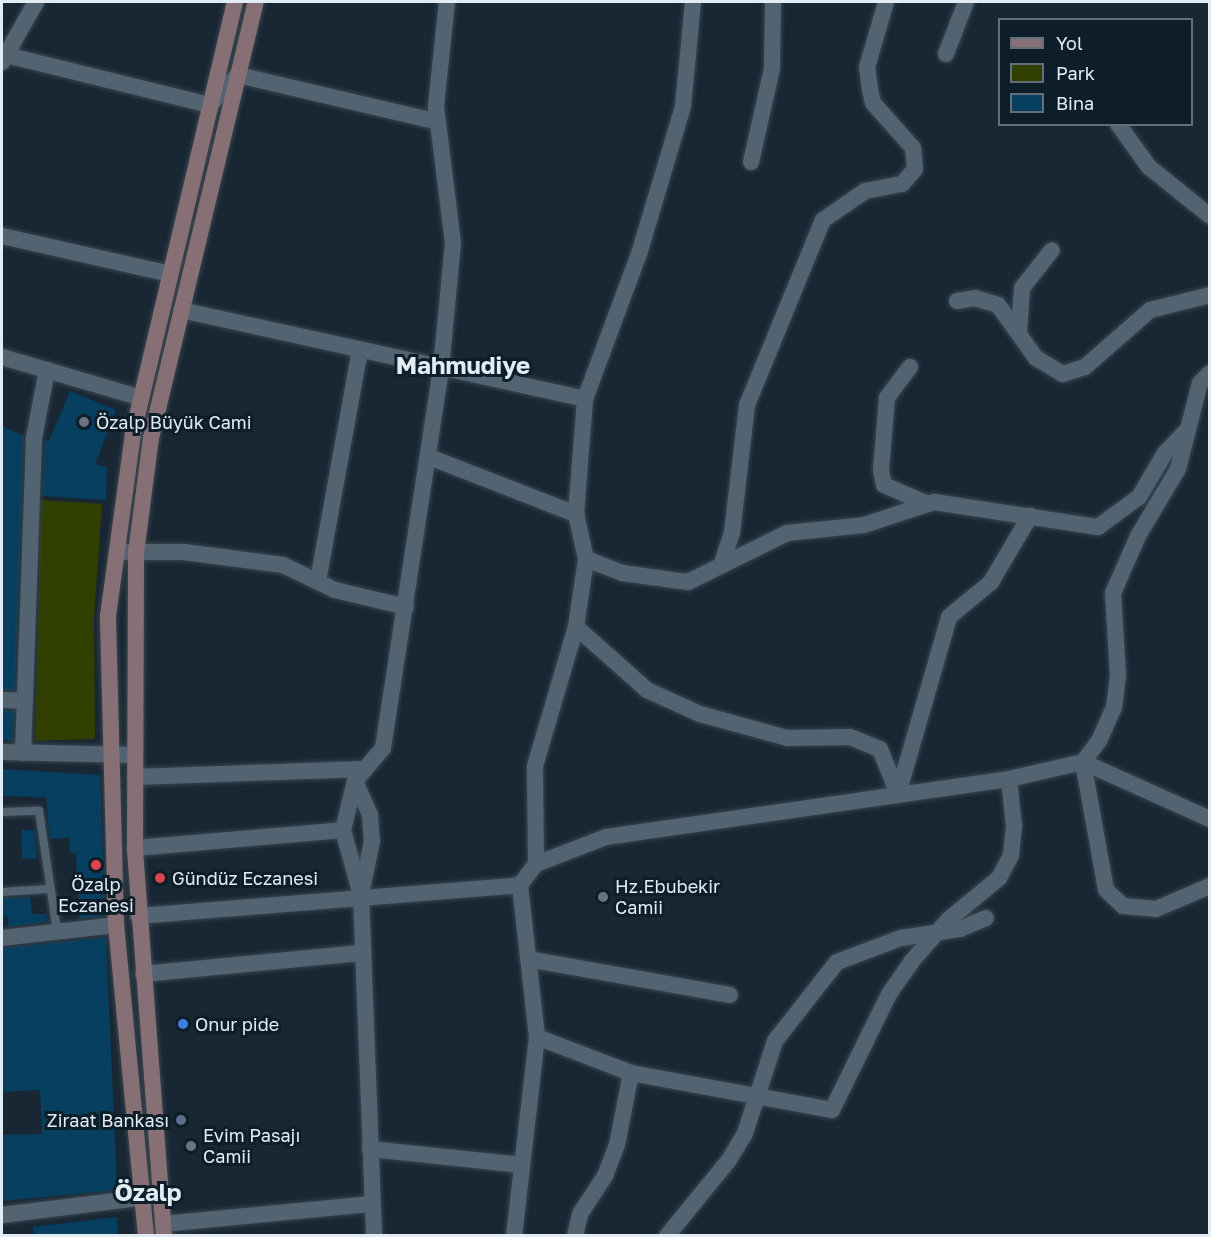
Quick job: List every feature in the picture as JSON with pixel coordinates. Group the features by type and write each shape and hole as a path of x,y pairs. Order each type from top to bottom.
{"main road":[{"path":"146,1236 116,925 110,755 113,551 141,398 235,2"},
{"path":"164,1230 138,916 135,848 136,553 151,438 256,2"}],"street":[{"path":"36,2 3,57 210,105 238,75 438,122"},
{"path":"361,895 343,830 360,775 383,748 432,458 441,368 453,243 438,122 447,2"},
{"path":"536,864 535,766 576,627 586,559 576,514 585,399 639,254 683,106 693,2"},
{"path":"751,162 772,69 772,2"},
{"path":"723,560 732,533 747,405 823,220 865,191 902,184 915,170 913,148 873,103 870,90 867,68 886,2"},
{"path":"946,54 966,2"},
{"path":"1119,126 1149,167 1209,216"},
{"path":"2,236 170,274"},
{"path":"1019,332 1022,288 1052,250"},
{"path":"957,301 975,298 998,305 1036,358 1063,374 1085,368 1150,310 1209,295"},
{"path":"181,310 585,399"},
{"path":"318,581 360,350"},
{"path":"2,357 141,398"},
{"path":"910,367 887,398 881,470 884,485 928,504 1030,516 1077,528 1098,527 1115,519 1139,496 1165,453 1188,429"},
{"path":"23,753 34,438 47,370"},
{"path":"1209,373 1200,383 1178,469 1137,536 1113,593 1118,675 1114,708 1099,741 1083,762 1106,891 1123,906 1156,909 1209,886"},
{"path":"432,458 576,514"},
{"path":"586,559 622,573 688,582 710,574 723,560 787,533 864,525 928,504"},
{"path":"898,794 949,617 991,582 1030,516"},
{"path":"113,551 184,552 283,565 318,581 406,607"},
{"path":"576,627 647,690 700,714 787,738 850,738 880,749 898,794"},
{"path":"2,700 25,701"},
{"path":"2,752 134,755"},
{"path":"514,1236 537,1037 520,885 536,864 606,837 1009,779 1083,762 1209,819"},
{"path":"135,777 360,775"},
{"path":"360,775 370,815 372,841 361,895 374,1236"},
{"path":"537,1037 631,1072 832,1110 889,994 939,931 999,878 1011,855 1009,779"},
{"path":"135,848 343,830"},
{"path":"138,916 361,895 520,885"},
{"path":"667,1236 729,1160 757,1096 775,1041 837,962 901,938 939,931 986,918"},
{"path":"2,938 116,925"},
{"path":"143,974 363,953"},
{"path":"528,959 730,994"},
{"path":"575,1236 580,1214 605,1176 617,1145 631,1072"},
{"path":"370,1149 521,1165"},
{"path":"2,1215 161,1196"},
{"path":"164,1230 372,1204"}],"lane":[{"path":"2,812 39,812 48,889 57,932"},
{"path":"2,892 48,889"}],"green space":[{"path":"41,500 102,504 94,617 95,739 35,741"}],"building":[{"path":"70,391 116,410 95,464 107,467 106,500 42,496 45,440 49,441"},
{"path":"2,426 24,436 15,690 2,690"},
{"path":"2,710 14,711 13,741 2,740"},
{"path":"2,769 100,775 105,916 79,919 76,853 70,853 69,838 50,839 46,797 2,796"},
{"path":"21,830 35,830 37,859 22,858"},
{"path":"30,897 32,914 47,914 47,922 8,927 8,916 2,917 2,898"},
{"path":"106,937 117,1190 2,1201 2,1135 42,1134 40,1090 2,1092 2,948"},
{"path":"117,1217 118,1236 34,1236 33,1227"}],"place":[{"name":"Özalp Büyük Cami","path":"84,422"},
{"name":"Özalp Eczanesi","path":"96,865"},
{"name":"Gündüz Eczanesi","path":"160,878"},
{"name":"Hz.Ebubekir Camii","path":"603,897"},
{"name":"Onur pide","path":"183,1024"},
{"name":"Ziraat Bankası","path":"181,1120"},
{"name":"Evim Pasajı Camii","path":"191,1146"}],"district":[{"name":"Mahmudiye","path":"463,365"},
{"name":"Özalp","path":"148,1192"}]}
